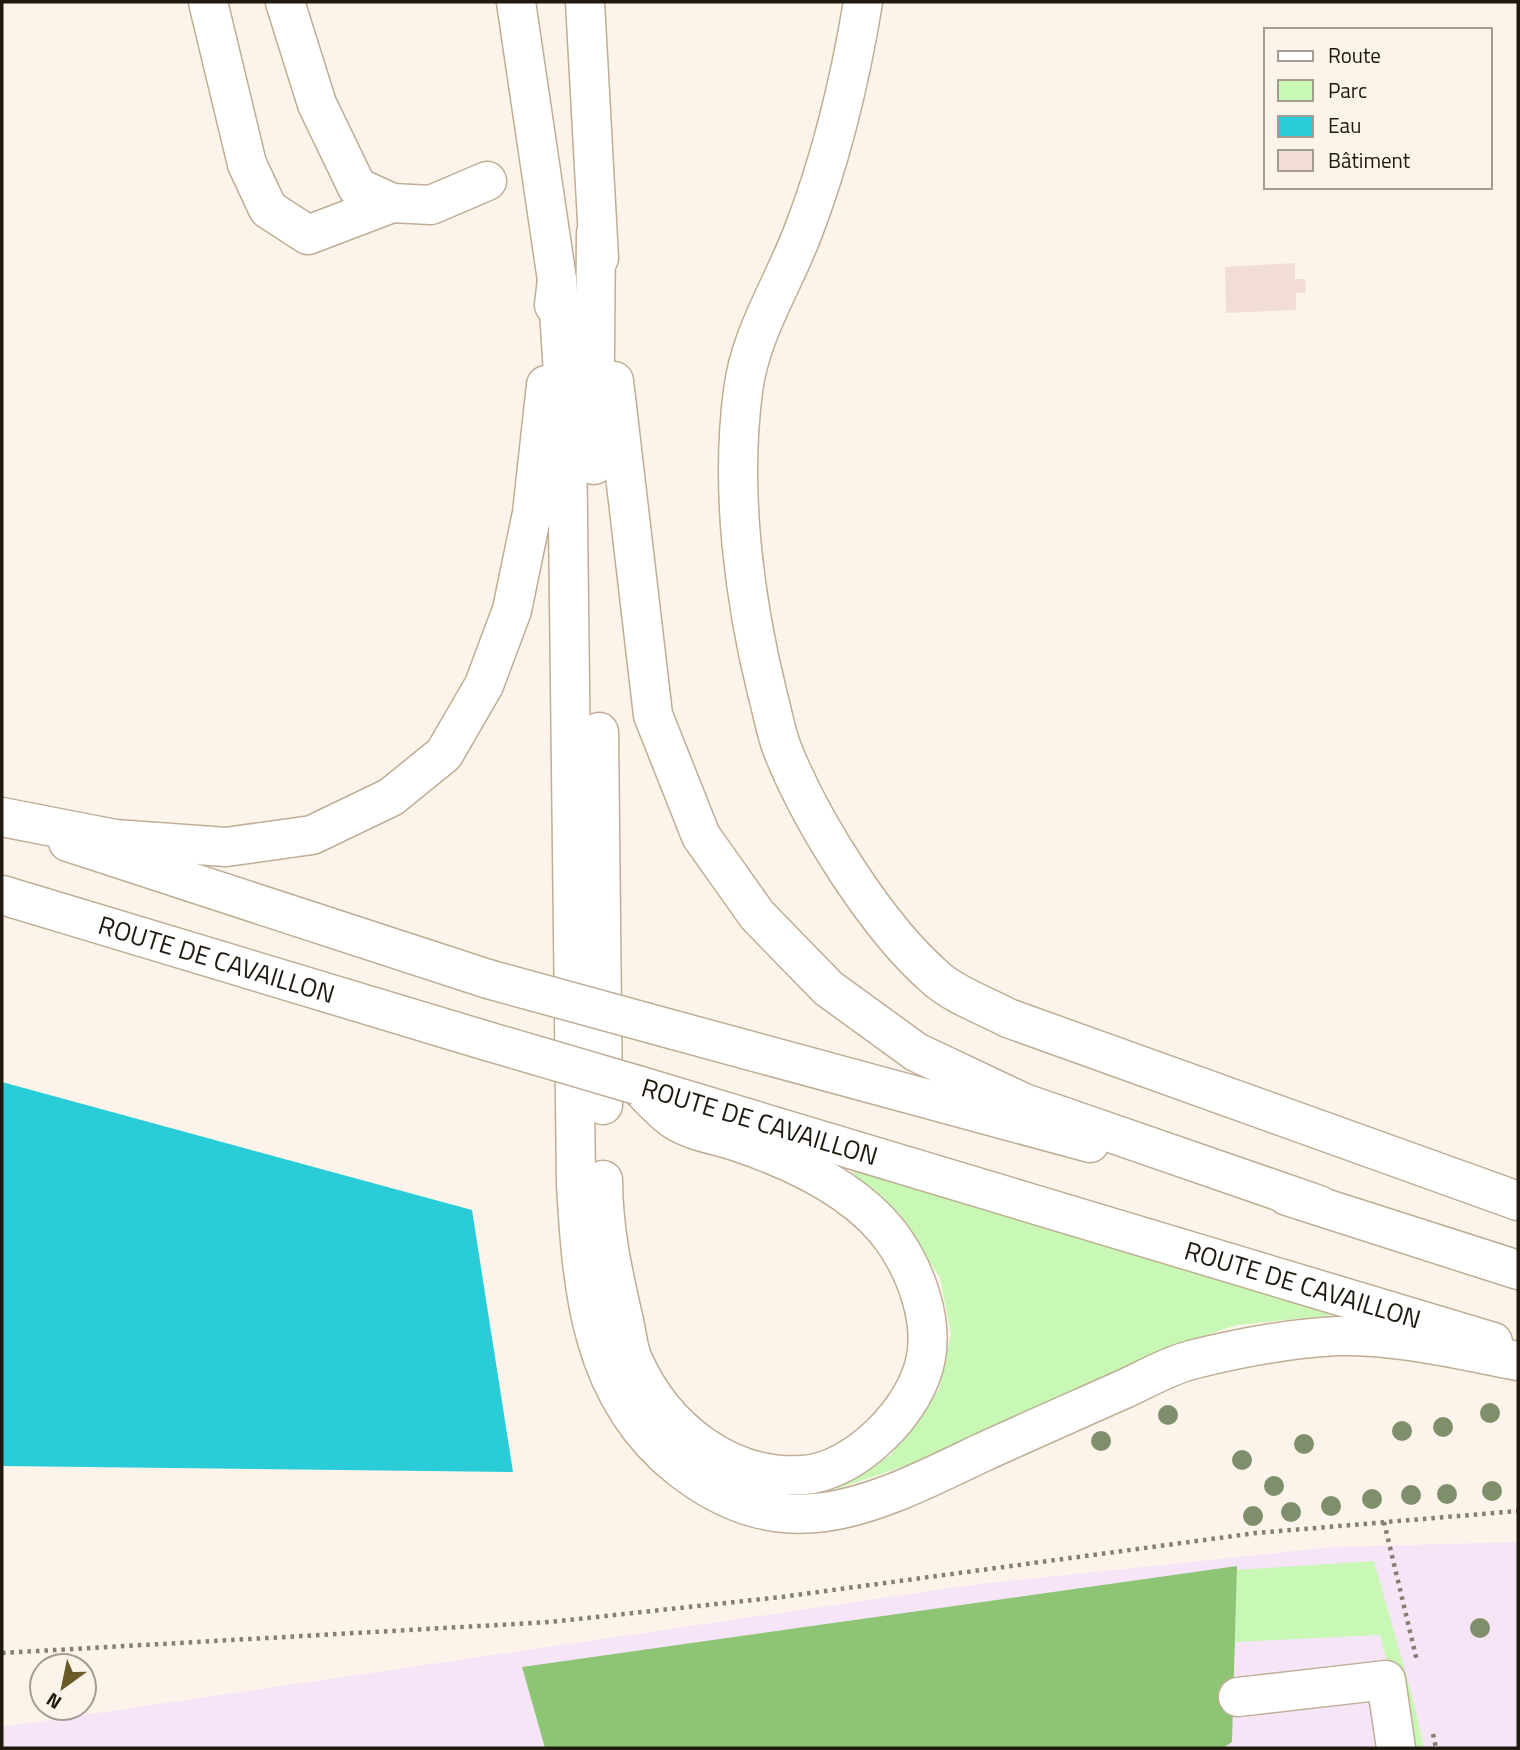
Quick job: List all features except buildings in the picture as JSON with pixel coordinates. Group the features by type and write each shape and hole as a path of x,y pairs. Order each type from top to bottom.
{"main road":[{"path":"208,2 247,164 268,209 308,235 392,203"},
{"path":"285,2 317,104 357,187 392,203 431,205 487,181"},
{"path":"516,2 556,280 568,461 576,1184 581,1273 598,1347 618,1398 656,1449 703,1486 751,1509 804,1516 863,1506 1187,1361 1276,1342 1340,1336 1411,1341 1518,1361"},
{"path":"585,2 596,233 593,408 601,854 603,1214 612,1269 633,1361 666,1411 700,1446 726,1462 764,1475 806,1475 838,1465 867,1447 895,1419 916,1389 927,1356 919,1287 894,1241 828,1181 675,1109"},
{"path":"863,2 850,75 826,171 800,240 766,311 743,390 740,488 743,570 758,654 782,750 841,862 895,934 939,981 1008,1018 1518,1201"},
{"path":"596,233 653,715 701,836 757,915 828,988 916,1052 1024,1103 1319,1205 1518,1270"},
{"path":"2,819 115,839 226,847 312,835 391,797 444,754 484,685 512,610 533,513 556,280"},
{"path":"2,819 488,979 1319,1205"},
{"name":"ROUTE DE CAVAILLON","path":"2,895 636,1085 675,1109 1518,1349"},
{"path":"1238,1698 1386,1680 1396,1748"}],"path":[{"path":"2,1653 550,1622 781,1597 1256,1533 1518,1511"},
{"path":"1384,1522 1418,1667"},
{"path":"1430,1721 1436,1748"}],"shaded area":[{"path":"1518,1542 1518,1748 2,1748 2,1727 36,1722 98,1722 98,1713 971,1585 1333,1547"}],"green space":[{"path":"851,1166 1344,1314 1237,1325 1173,1346 929,1458 836,1489 891,1455 939,1389 951,1334 940,1278 900,1215 855,1175"},
{"path":"1374,1561 1424,1748 1410,1748 1380,1635 1235,1642 1237,1570"},
{"path":"1237,1566 1232,1742 1223,1748 545,1748 522,1667"}],"water":[{"path":"2,1082 472,1210 513,1472 2,1466"}]}
